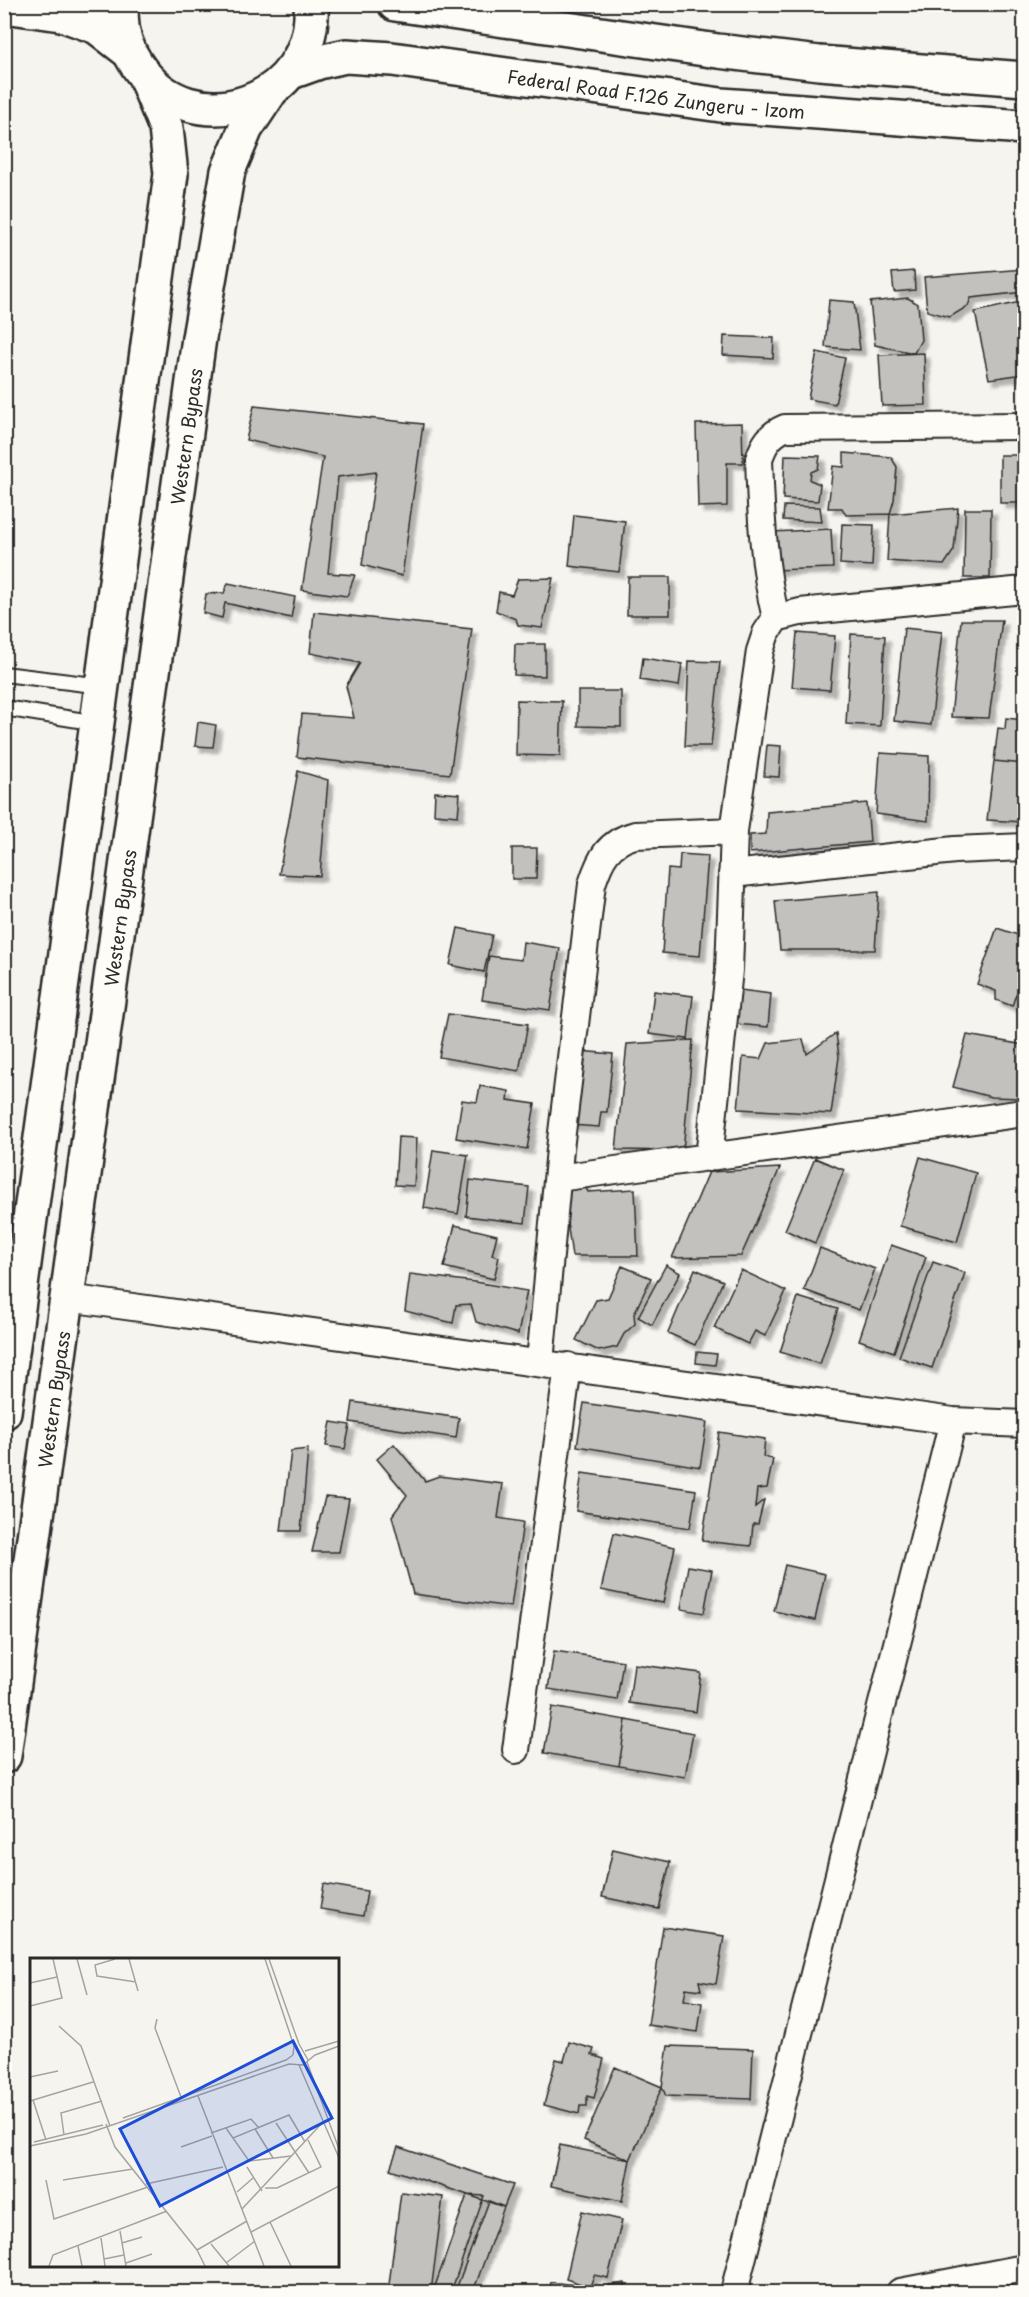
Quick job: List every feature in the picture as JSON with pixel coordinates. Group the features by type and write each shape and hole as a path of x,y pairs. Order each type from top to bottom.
{"main road":[{"name":"Federal Road F.126 Zungeru - Izom","path":"122,4 120,17 128,51 146,79 174,99 206,108 240,106 319,62 346,56 392,59 721,105 1023,130"},
{"path":"281,82 306,48 312,20 311,4"},
{"path":"395,4 752,56 1024,79"},
{"path":"4,6 61,14 97,27 128,51"},
{"path":"4,1412 171,174 166,128 146,79"},
{"name":"Western Bypass","path":"4,1756 201,327 228,171 246,128 281,82"}],"street":[{"path":"776,618 769,590 764,548 759,459 763,448 774,433 785,428 1024,426"},
{"path":"709,1158 729,970 734,831 760,651 766,633 776,618 800,612 1024,590"},
{"path":"540,1362 573,1033 592,885 599,863 621,838 635,835 734,831"},
{"path":"732,874 943,851 1024,847"},
{"path":"558,1178 1024,1113"},
{"path":"68,1298 953,1421 1024,1424"},
{"path":"516,1750 568,1366"},
{"path":"734,2292 953,1421"},
{"path":"900,2292 1024,2268"}],"lane":[{"path":"4,674 102,686"},
{"path":"4,708 98,723"}],"building":[{"path":"1024,269 1024,292 971,298 968,306 950,317 927,311 924,277"},
{"path":"914,271 915,290 894,292 892,273"},
{"path":"908,298 918,304 921,340 914,353 875,345 870,302"},
{"path":"829,300 854,302 860,350 825,347"},
{"path":"1024,302 1024,374 989,379 975,312"},
{"path":"724,336 774,338 773,358 723,355"},
{"path":"817,352 845,358 835,404 808,399"},
{"path":"924,353 926,405 882,406 879,355"},
{"path":"254,406 423,424 402,576 362,565 376,472 338,477 328,573 355,575 347,596 302,590 323,457 246,440"},
{"path":"742,423 743,463 727,463 727,506 698,507 696,424"},
{"path":"844,453 891,457 897,467 894,500 890,514 846,515 842,508 828,508 833,466 844,467"},
{"path":"785,455 820,456 818,469 811,472 810,480 820,484 818,501 783,499"},
{"path":"1000,455 1024,455 1024,503 1000,503"},
{"path":"784,506 820,507 822,522 783,520"},
{"path":"958,508 954,550 944,565 887,561 890,514"},
{"path":"965,509 991,509 990,578 964,578"},
{"path":"574,515 625,521 619,572 569,566"},
{"path":"842,524 874,525 872,566 840,564"},
{"path":"831,529 833,568 773,570 772,532"},
{"path":"628,577 670,577 670,615 627,615"},
{"path":"553,578 542,628 518,625 516,619 496,611 499,592 512,595 518,579"},
{"path":"228,583 295,597 291,618 225,603 222,618 203,613 206,594 224,593"},
{"path":"314,612 472,629 450,774 297,757 302,714 354,718 346,686 360,663 310,653"},
{"path":"961,620 1002,620 989,718 951,717"},
{"path":"904,628 942,632 931,725 894,721"},
{"path":"797,633 835,636 830,690 792,687"},
{"path":"851,634 885,636 880,726 846,724"},
{"path":"515,644 545,644 545,676 514,675"},
{"path":"643,658 682,664 679,686 640,680"},
{"path":"689,661 720,662 711,746 685,746"},
{"path":"578,691 621,691 621,727 578,726"},
{"path":"517,700 562,701 560,756 516,755"},
{"path":"1006,718 1024,720 1024,764 994,761 998,728 1005,729"},
{"path":"198,722 216,725 213,747 195,746"},
{"path":"767,745 781,746 779,777 764,776"},
{"path":"880,753 929,756 928,821 876,814"},
{"path":"994,761 1024,764 1024,822 987,820"},
{"path":"298,771 328,780 320,876 279,874"},
{"path":"435,792 460,794 458,816 434,814"},
{"path":"867,803 870,842 750,853 750,835 766,834 767,812"},
{"path":"512,848 537,848 536,879 512,879"},
{"path":"680,854 708,856 700,956 662,953 668,869 679,870"},
{"path":"879,892 875,950 780,950 775,901"},
{"path":"458,928 492,935 484,972 450,965"},
{"path":"997,928 1024,937 1024,997 1016,994 1012,1006 996,1000 996,991 977,984"},
{"path":"523,942 560,948 550,1010 482,1000 489,956 521,960"},
{"path":"740,990 771,994 768,1027 736,1024"},
{"path":"654,991 693,996 688,1039 649,1034"},
{"path":"448,1014 528,1024 519,1071 439,1057"},
{"path":"836,1033 839,1057 831,1114 738,1109 743,1057 761,1059 768,1043 803,1039 807,1054"},
{"path":"967,1035 1024,1045 1024,1089 1021,1098 991,1097 953,1087"},
{"path":"693,1040 683,1151 616,1150 627,1044"},
{"path":"579,1051 613,1054 607,1112 601,1112 599,1127 571,1125"},
{"path":"480,1086 509,1091 508,1100 535,1104 527,1149 456,1138 462,1100 477,1102"},
{"path":"398,1137 417,1138 414,1186 395,1185"},
{"path":"433,1150 468,1155 458,1214 424,1208"},
{"path":"920,1157 976,1173 957,1242 900,1226"},
{"path":"815,1158 844,1170 815,1243 785,1230"},
{"path":"780,1168 741,1256 672,1258 709,1172"},
{"path":"470,1180 529,1187 525,1223 466,1216"},
{"path":"584,1184 588,1192 635,1189 638,1256 572,1256 562,1187"},
{"path":"455,1225 497,1235 492,1255 499,1257 494,1279 444,1267"},
{"path":"891,1245 926,1257 894,1352 859,1340"},
{"path":"820,1248 875,1269 859,1310 804,1290"},
{"path":"933,1262 965,1273 932,1368 899,1357"},
{"path":"666,1265 680,1273 652,1325 638,1317"},
{"path":"622,1266 651,1278 634,1314 635,1324 624,1334 617,1347 599,1351 576,1340 596,1300 608,1298"},
{"path":"695,1269 723,1281 695,1345 668,1333"},
{"path":"741,1270 786,1291 765,1336 755,1331 748,1344 714,1328"},
{"path":"410,1274 527,1291 518,1334 476,1322 471,1304 456,1305 453,1323 405,1311"},
{"path":"798,1297 838,1309 820,1364 780,1352"},
{"path":"697,1352 717,1354 715,1365 696,1363"},
{"path":"353,1402 459,1418 456,1438 350,1422"},
{"path":"584,1403 707,1422 700,1467 577,1446"},
{"path":"331,1422 350,1425 345,1449 326,1446"},
{"path":"719,1432 765,1439 763,1457 773,1459 767,1488 757,1489 755,1507 764,1500 758,1524 753,1524 751,1546 702,1541"},
{"path":"394,1444 425,1481 439,1476 503,1484 498,1518 523,1522 511,1607 413,1594 392,1516 407,1495 377,1459"},
{"path":"308,1449 301,1531 281,1531 291,1451"},
{"path":"582,1473 696,1490 690,1528 576,1511"},
{"path":"325,1497 349,1499 339,1552 312,1552"},
{"path":"614,1533 675,1547 663,1603 601,1590"},
{"path":"785,1565 825,1574 815,1620 774,1611"},
{"path":"688,1566 712,1570 704,1613 681,1609"},
{"path":"554,1651 623,1661 617,1700 548,1689"},
{"path":"634,1664 701,1673 696,1712 629,1703"},
{"path":"552,1707 626,1720 619,1766 544,1753"},
{"path":"626,1720 693,1733 685,1777 619,1766"},
{"path":"613,1849 670,1862 659,1909 602,1897"},
{"path":"324,1884 367,1891 363,1916 320,1909"},
{"path":"663,1927 724,1936 716,1984 699,1981 701,1990 686,1988 684,2000 702,2003 698,2032 648,2025"},
{"path":"569,2042 594,2049 592,2055 604,2059 594,2098 587,2096 587,2106 580,2106 579,2114 544,2105 556,2059 564,2061"},
{"path":"668,2046 753,2049 751,2099 666,2096 662,2087"},
{"path":"615,2067 662,2087 630,2160 584,2140"},
{"path":"560,2145 630,2160 622,2201 551,2186"},
{"path":"398,2147 513,2185 504,2207 390,2169"},
{"path":"401,2192 443,2197 431,2292 388,2292"},
{"path":"467,2195 484,2196 451,2292 433,2292"},
{"path":"489,2201 504,2207 473,2292 455,2292"},
{"path":"582,2211 622,2220 608,2278 594,2275 590,2287 566,2279"},
{"path":"551,2282 590,2287 589,2292 549,2292"},
{"path":"625,2283 626,2292 609,2292 609,2285"},
{"path":"10,2287 42,2292 9,2292"}]}
